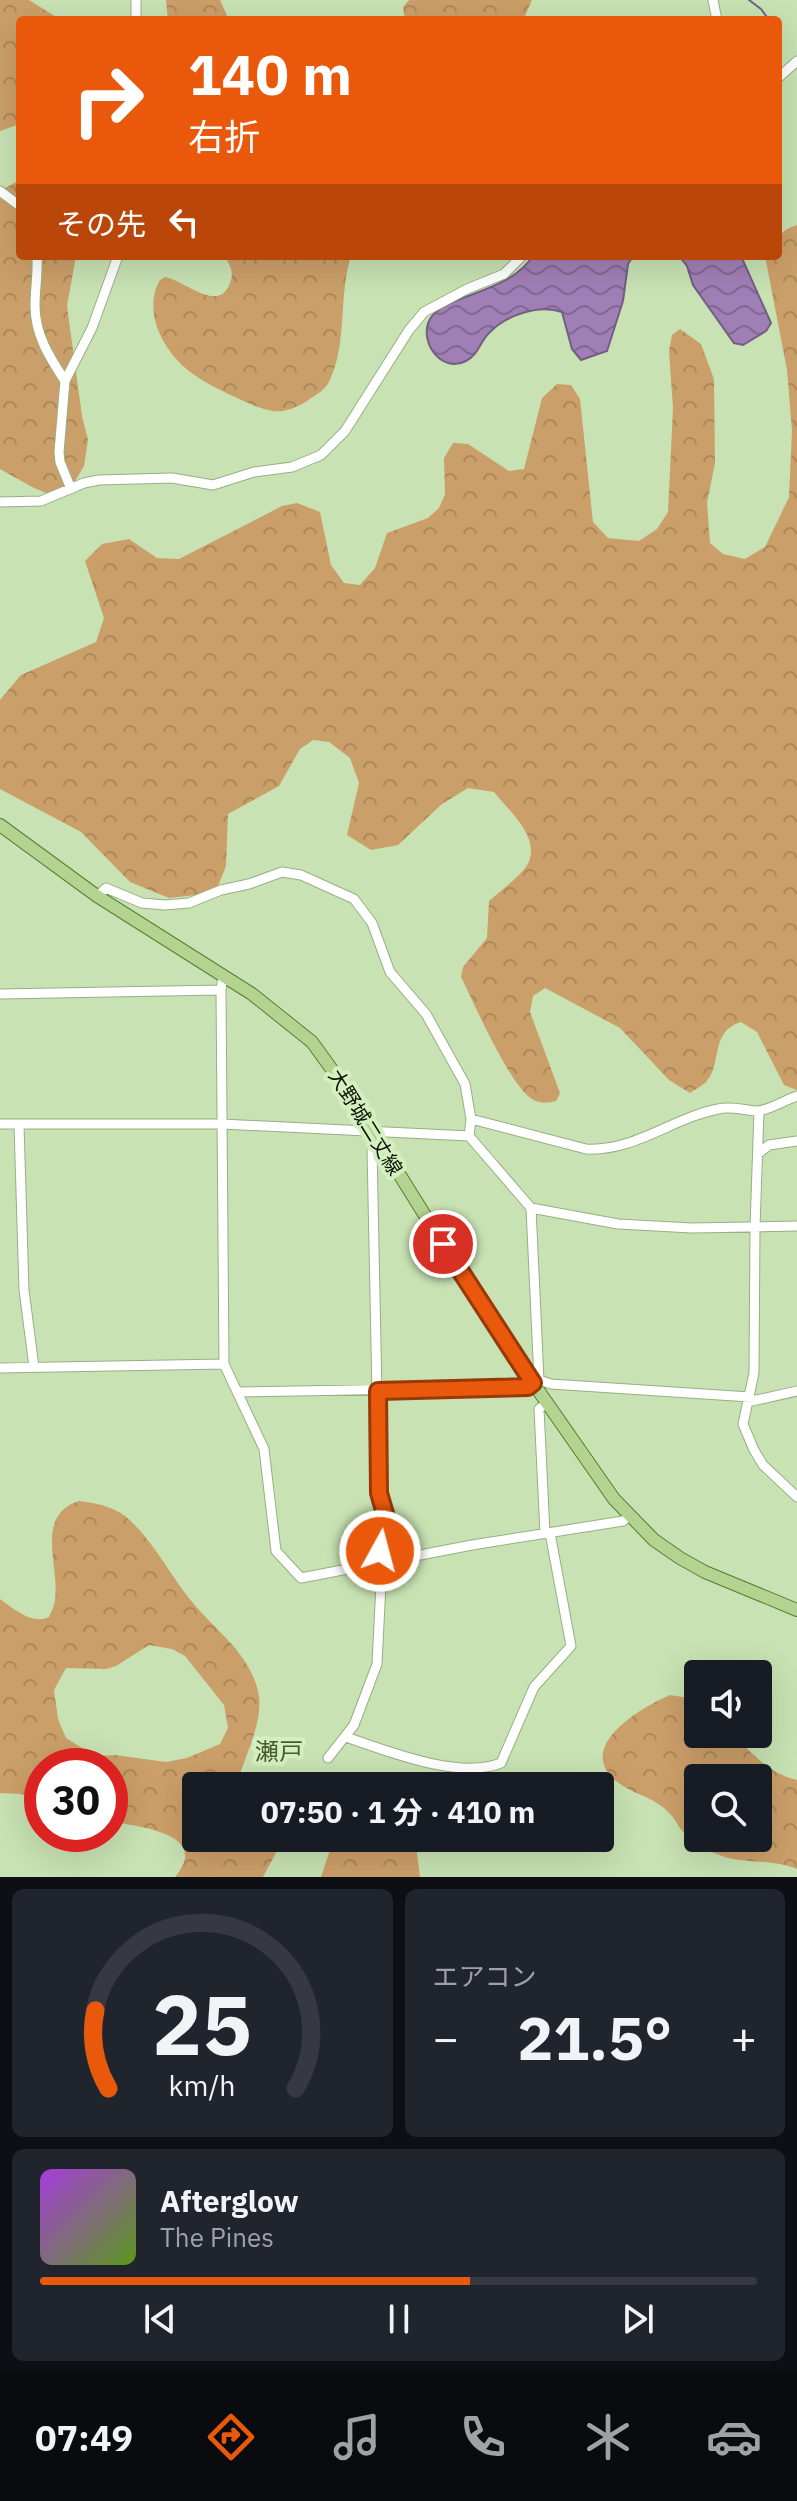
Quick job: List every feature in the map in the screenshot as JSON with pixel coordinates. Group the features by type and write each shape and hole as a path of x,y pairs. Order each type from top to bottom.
{"main road":[{"name":"大野城二丈線","path":"0,825 97,896 272,1008 312,1042 372,1130 480,1304 536,1382 599,1480 629,1516 654,1540 705,1572 797,1610"}],"street":[{"path":"782,74 797,61"},
{"path":"37,260 37,325 45,348 65,381"},
{"path":"71,489 59,452 65,381 92,328 117,260"},
{"path":"0,502 41,501 99,480 163,478 213,485 254,472 292,467 321,455 345,431 409,330 424,312 504,274 518,260"},
{"path":"97,896 106,888 142,903 189,903 282,872 301,875 354,899 372,923 390,972 426,1014 465,1084 471,1119 469,1136"},
{"path":"223,976 224,1364 264,1449 276,1551 301,1578 623,1521 629,1516"},
{"path":"0,994 221,990"},
{"path":"471,1119 586,1149 614,1149 686,1118 721,1108 759,1111 797,1096"},
{"path":"759,1111 754,1349 750,1397 743,1424 754,1450 774,1477 797,1497"},
{"path":"0,1124 222,1124 469,1136 531,1208 618,1224 797,1226"},
{"path":"19,1125 24,1290 34,1367"},
{"path":"759,1153 769,1145 797,1141"},
{"path":"328,1758 354,1725 377,1664 380,1563 386,1517 379,1493 372,1148 380,1144"},
{"path":"531,1208 536,1382"},
{"path":"0,1368 224,1364"},
{"path":"237,1392 528,1387 536,1382 750,1397 752,1401 797,1391"},
{"path":"346,1737 424,1762 468,1768 501,1763 534,1687 571,1646 548,1533 539,1409 547,1403"}],"green space":[{"path":"0,0 29,0 55,16 16,16 16,125 0,131"},
{"path":"166,0 220,0 227,16 168,16"},
{"path":"409,0 532,0 525,16 404,16 403,7"},
{"path":"16,182 16,260 75,260 67,306 88,440 84,466 71,488 57,493 46,493 0,469 0,191"},
{"path":"797,225 797,1090 784,1085 757,1032 741,1022 724,1033 711,1074 690,1093 669,1080 620,1028 545,988 533,996 530,1012 560,1093 556,1101 544,1103 532,1099 523,1091 493,1043 461,977 463,967 487,938 489,901 514,880 526,867 530,857 528,836 494,792 468,788 442,804 398,845 371,850 347,835 359,783 350,758 329,742 313,740 300,749 279,786 228,814 226,866 218,886 197,895 169,898 130,882 81,832 0,789 0,700 21,675 96,642 104,618 85,561 102,544 129,539 157,558 179,559 282,506 297,503 320,512 331,565 344,583 360,585 375,568 387,533 428,518 439,508 445,494 444,458 453,443 468,444 509,471 524,469 542,398 557,384 571,385 580,399 593,522 608,538 639,541 657,529 668,512 673,408 669,351 672,335 680,329 701,344 714,379 715,463 707,503 710,543 723,554 745,559 765,547 789,497 792,431 787,370 766,260 782,260 782,234"},
{"path":"226,260 350,260 335,367 325,387 302,404 287,410 272,411 242,400 189,371 164,342 154,317 153,304 160,280 165,277 202,294 219,295 226,290 232,277"},
{"path":"79,1501 109,1507 125,1516 144,1536 193,1603 240,1654 254,1677 259,1714 241,1772 182,1772 182,1848 167,1835 128,1825 128,1757 166,1762 187,1758 220,1744 228,1728 224,1705 185,1656 172,1649 149,1645 106,1669 66,1668 54,1690 58,1719 66,1738 82,1748 24,1748 24,1795 0,1793 0,1599 30,1617 49,1617 56,1586 52,1543 57,1518 65,1508"},
{"path":"670,1695 684,1697 684,1748 747,1748 765,1764 684,1764 684,1833 664,1808 627,1789 614,1779 614,1772 605,1768 603,1754 607,1742 617,1729"},
{"path":"772,1769 797,1780 797,1869 725,1857 713,1852 772,1852"},
{"path":"184,1852 276,1852 263,1877 175,1877 184,1862"},
{"path":"329,1852 417,1852 420,1877 321,1877"}],"water":[{"path":"530,260 630,260 623,301 607,351 581,360 572,349 562,312 543,309 504,321 489,333 466,361 457,364 440,359 427,337 430,319 437,311 508,279"},
{"path":"682,260 743,260 771,323 766,331 743,345 734,343 693,285"}],"waterway":[{"path":"749,0 766,16"}],"district":[{"name":"瀬戸","path":"279,1751"}],"route":[{"path":"380,1551 386,1517 379,1493 378,1391 528,1387 533,1383 443,1244"}]}
